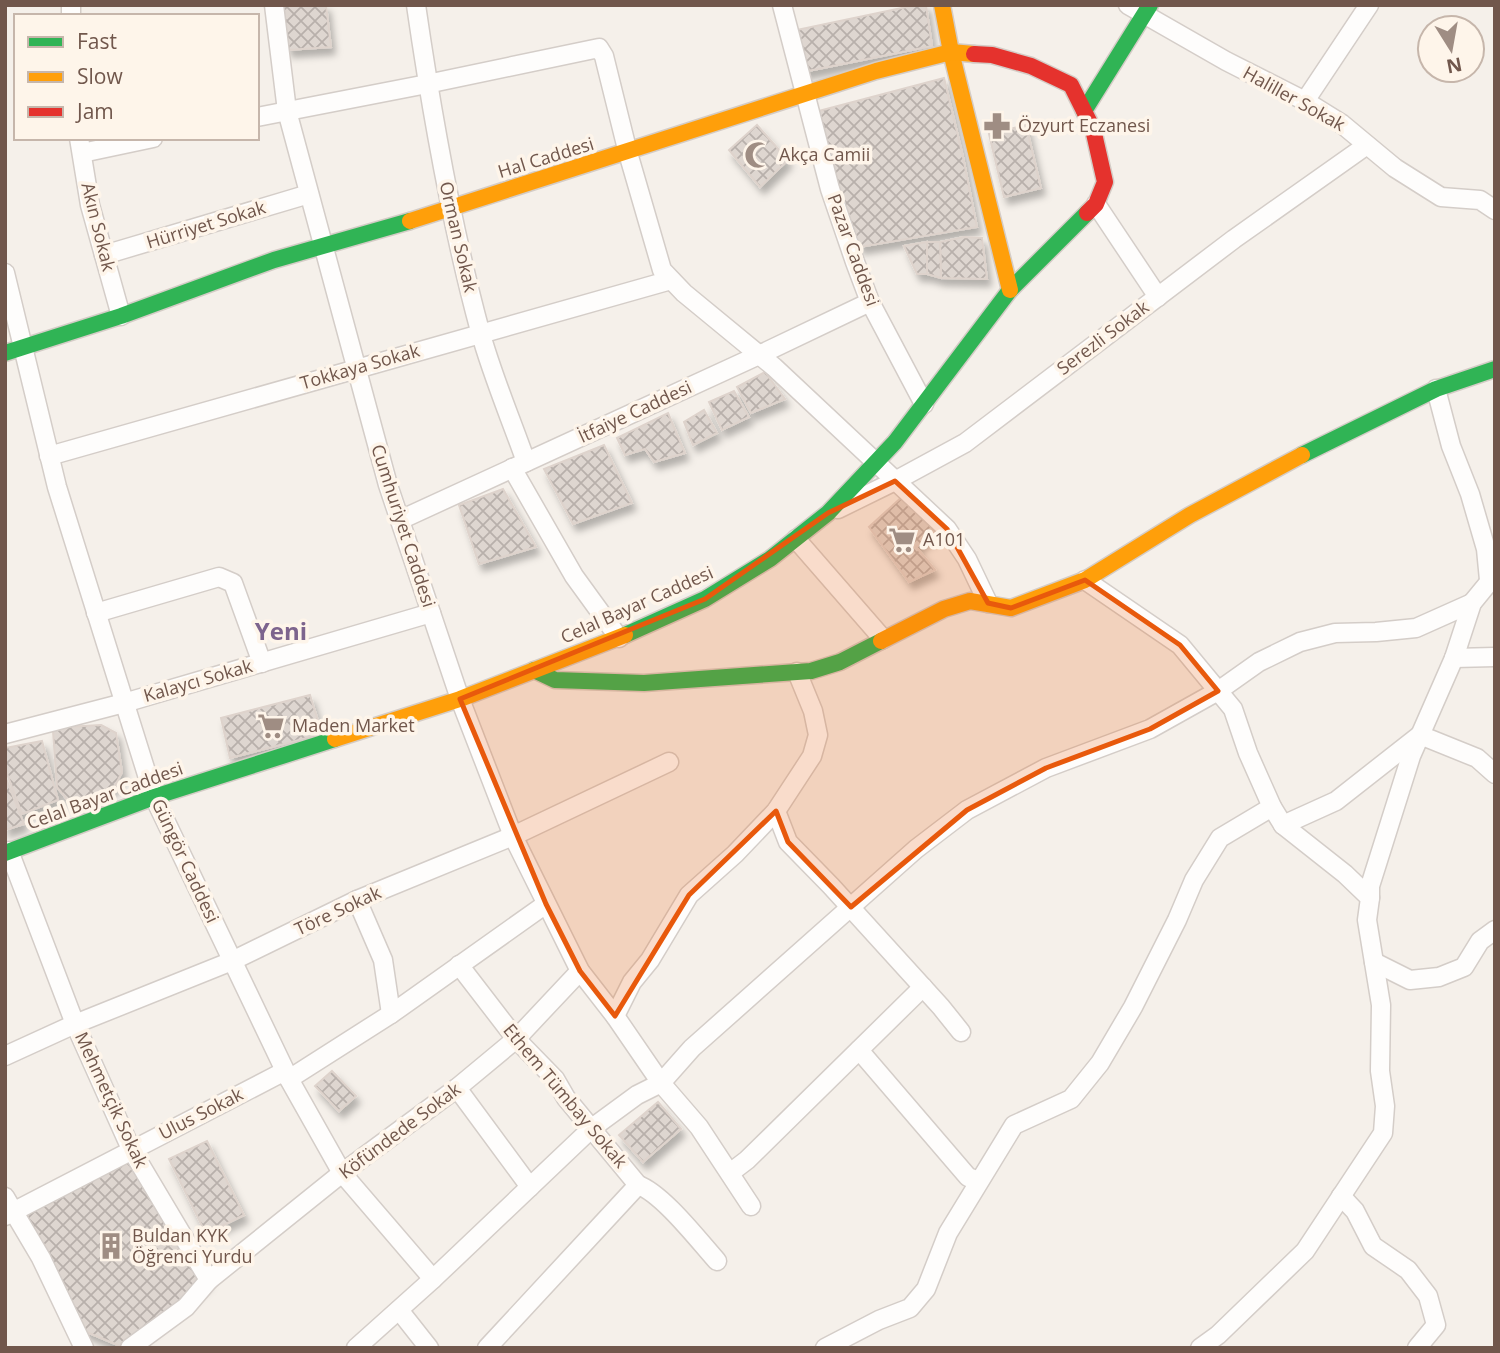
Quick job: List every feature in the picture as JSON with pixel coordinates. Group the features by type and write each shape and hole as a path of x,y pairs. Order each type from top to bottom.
{"street":[{"name":"Cumhuriyet Caddesi","path":"274,5 287,111 356,369 400,520 431,613 460,699 513,836 580,971 661,1083 699,1127 751,1206"},
{"name":"Orman Sokak","path":"416,5 427,84 450,209 481,333 519,465 574,576 619,638"},
{"name":"Pazar Caddesi","path":"782,5 831,189 870,302 924,404"},
{"path":"942,5 951,52 1010,290"},
{"name":"Haliller Sokak","path":"1128,5 1147,10 1226,61 1305,101 1342,124 1395,168 1441,197 1480,200 1495,210"},
{"path":"1305,101 1369,5"},
{"path":"1147,10 1084,111 1093,129 1105,182 1096,204 1158,297"},
{"path":"259,117 599,48 604,56 628,153 662,270 760,355 947,529 967,559 988,603"},
{"name":"Hal Caddesi","path":"5,353 121,316 274,260 450,209 876,71 951,52 992,54 1031,66 1071,85 1084,111"},
{"path":"80,146 135,140"},
{"name":"Serezli Sokak","path":"828,513 965,443 1234,239 1367,145"},
{"name":"Akın Sokak","path":"80,146 90,205 121,316"},
{"name":"Hürriyet Sokak","path":"104,254 309,194"},
{"name":"Celal Bayar Caddesi","path":"7,852 154,797 460,699 619,638 705,599 770,559 828,513 875,464 924,404 1010,290 1096,204"},
{"name":"Güngör Caddesi","path":"5,273 49,456 154,797 287,1075 342,1173 433,1279"},
{"name":"Tokkaya Sokak","path":"49,456 671,279"},
{"name":"İtfaiye Caddesi","path":"400,520 870,302"},
{"path":"534,670 555,680 644,683 811,671 840,662 944,609 970,601 1012,608 1084,580 1190,515 1340,435 1436,388 1495,369"},
{"path":"1200,1348 1218,1335 1305,1251 1383,1133 1385,1107 1380,1072 1381,1005 1367,920 1370,886 1391,816 1420,736 1454,658 1472,603 1492,577 1470,494 1451,446 1436,388"},
{"path":"796,539 883,639"},
{"path":"96,613 219,577 233,583 262,663"},
{"path":"1084,580 1180,645 1233,709 1248,753 1283,825 1345,874 1370,898"},
{"path":"356,1348 592,1128 637,1095 661,1083 692,1048 916,849 967,810 1046,768 1150,729 1218,691 1259,662 1300,642 1335,633 1416,628 1472,603"},
{"name":"Kalaycı Sokak","path":"5,734 124,703 431,613"},
{"path":"1454,658 1495,657"},
{"path":"615,1016 632,982 650,960 689,895 736,854 776,811 812,756 818,735 814,711 797,672"},
{"path":"1420,736 1477,758 1495,774"},
{"path":"1283,825 1336,801 1420,736"},
{"name":"Töre Sokak","path":"5,1056 75,1024 232,961 357,900 513,836 669,762"},
{"path":"825,1348 910,1308 926,1289 948,1233 1014,1125 1071,1099 1100,1063 1165,945 1194,880 1220,838 1272,807"},
{"path":"776,811 788,842 923,987 961,1032"},
{"name":"Mehmetçik Sokak","path":"7,852 75,1024 131,1149 209,1280"},
{"path":"357,900 383,960 391,1014"},
{"name":"Ulus Sokak","path":"8,1208 287,1075 391,1014 546,904"},
{"path":"1374,962 1410,979 1439,977 1464,967 1480,941 1495,930"},
{"name":"Ethem Tümbay Sokak","path":"459,965 516,1040 555,1079 566,1098 638,1185 487,1348"},
{"name":"Köfündede Sokak","path":"209,1280 342,1173 457,1088 516,1040 580,971"},
{"path":"730,1172 747,1160 923,987"},
{"path":"859,1050 968,1177 979,1181"},
{"path":"457,1088 530,1187"},
{"path":"638,1185 648,1188 663,1202 717,1261"},
{"path":"1341,1196 1355,1211 1373,1246 1408,1270 1428,1296 1436,1325 1417,1348"},
{"path":"8,1208 41,1258 84,1348"},
{"path":"130,1348 186,1307 209,1280"},
{"path":"399,1310 429,1348"}],"highlighted area":[{"path":"895,481 947,529 988,603 1011,608 1085,580 1180,645 1218,691 1150,729 1046,768 967,810 851,907 788,842 776,811 689,895 615,1016 580,971 546,904 460,699 705,599 828,513"}],"building":[{"path":"281,5 326,5 331,47 288,50"},
{"path":"926,5 932,46 803,72 792,31"},
{"path":"944,78 977,227 860,247 845,213 815,112"},
{"name":"Akça Camii","path":"757,125 788,160 760,187 729,150"},
{"path":"1026,125 1041,188 1004,197 989,134"},
{"path":"964,237 982,238 987,279 941,278 940,242"},
{"path":"927,242 940,242 941,278 927,274"},
{"path":"927,242 927,274 917,274 904,246"},
{"path":"765,372 785,399 751,413 737,387"},
{"path":"734,391 749,417 722,430 709,402"},
{"path":"704,410 717,433 693,445 684,422"},
{"path":"668,413 685,453 654,462 645,449 625,455 617,438"},
{"path":"604,445 632,503 573,524 544,469"},
{"path":"503,489 536,547 479,564 459,505"},
{"name":"A101","path":"903,496 936,532 916,547 935,570 909,582 869,527"},
{"name":"Maden Market","path":"310,695 322,734 230,758 221,718"},
{"path":"101,725 116,733 122,772 115,786 97,796 69,802 57,787 53,731 66,727"},
{"path":"42,741 58,800 22,814 5,768 5,748"},
{"path":"5,776 24,824 5,830"},
{"path":"332,1071 356,1096 339,1111 315,1086"},
{"path":"658,1102 681,1129 643,1162 619,1135"},
{"path":"207,1141 244,1215 206,1234 169,1159"},
{"name":"Buldan KYK Öğrenci Yurdu","path":"130,1154 207,1280 125,1348 84,1331 17,1213"}],"traffic: fast":[{"path":"1084,111 1150,5"},
{"path":"625,635 705,599 770,559 828,513 895,442 1010,290 1087,213"},
{"path":"5,353 121,316 274,260 410,221"},
{"path":"1302,455 1436,389 1495,369"},
{"path":"534,670 555,680 644,683 811,671 840,662 881,641"},
{"path":"5,853 154,797 335,739"}],"traffic: slow":[{"path":"942,5 951,52 1010,290"},
{"path":"410,221 876,71 951,52 974,54"},
{"path":"881,641 944,609 970,601 1011,608 1085,580 1190,515 1302,455"},
{"path":"335,739 460,699 625,635"}],"traffic: jam":[{"path":"974,54 992,55 1031,66 1071,85 1093,129 1105,182 1096,204 1087,213"}],"place":[{"name":"Özyurt Eczanesi","path":"997,126"},
{"name":"Akça Camii","path":"758,155"},
{"name":"A101","path":"902,540"},
{"name":"Maden Market","path":"271,726"},
{"name":"Buldan KYK Öğrenci Yurdu","path":"111,1246"}],"district":[{"name":"Yeni","path":"281,632"}]}
